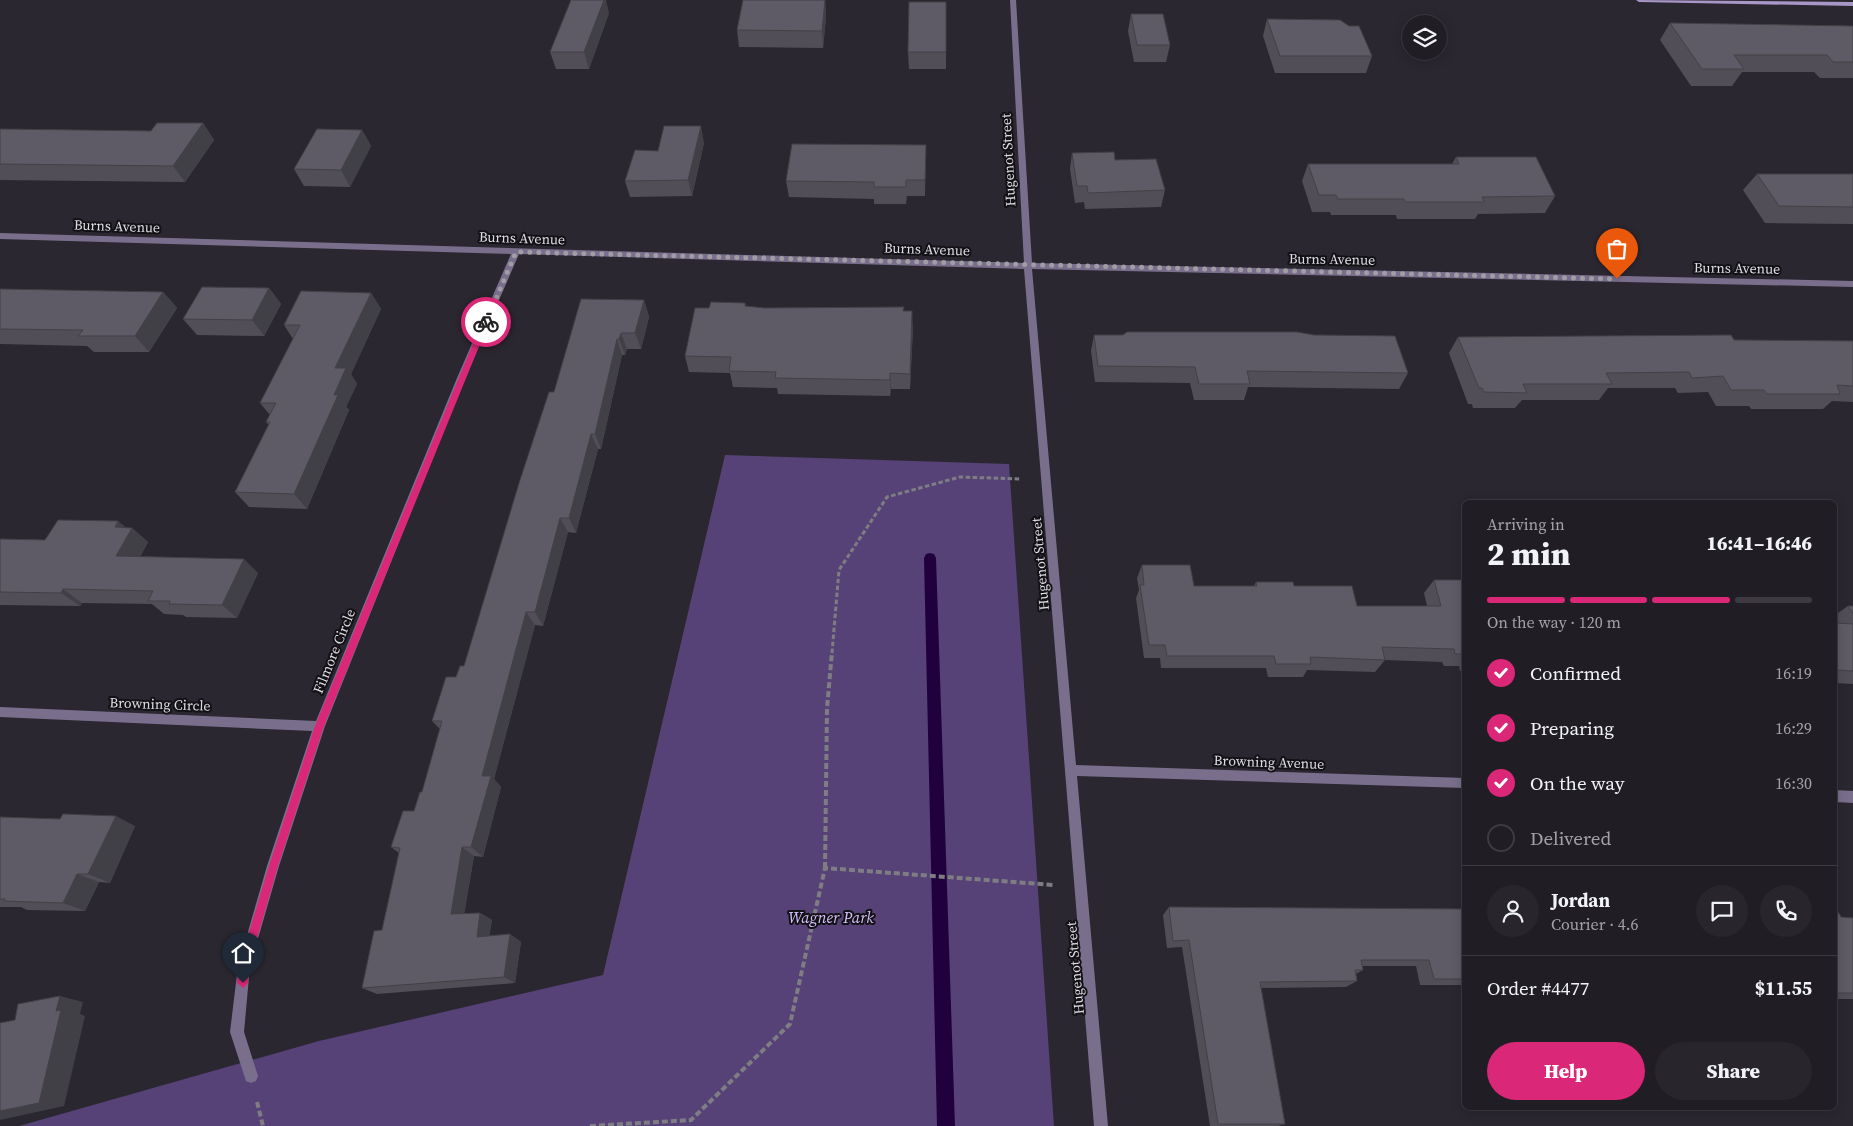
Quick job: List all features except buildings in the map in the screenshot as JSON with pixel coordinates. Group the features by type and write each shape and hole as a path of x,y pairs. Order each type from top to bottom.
{"street":[{"name":"Hugenot Street","path":"1013,0 1028,266 1101,1126"},
{"path":"1639,0 1853,4"},
{"name":"Burns Avenue","path":"0,236 1028,266 1853,284"},
{"name":"Filmore Circle","path":"251,1076 237,1032 244,966 273,866 319,726 461,378 516,252"},
{"name":"Browning Circle","path":"0,712 319,726"},
{"name":"Browning Avenue","path":"1072,770 1462,784"},
{"path":"1837,796 1853,797"}],"path":[{"path":"590,1126 691,1120 790,1024 825,868 827,708 839,570 887,497 960,477 1046,480"},
{"path":"825,868 1082,887"}],"green space":[{"name":"Wagner Park","path":"725,455 1009,464 1054,1126 19,1126 319,1041 603,975"}],"waterway":[{"path":"930,558 946,1126"}],"way so far":[{"path":"486,322 516,252 1617,279"}],"route":[{"path":"243,983 244,966 273,866 319,726 461,378 486,322"}]}
